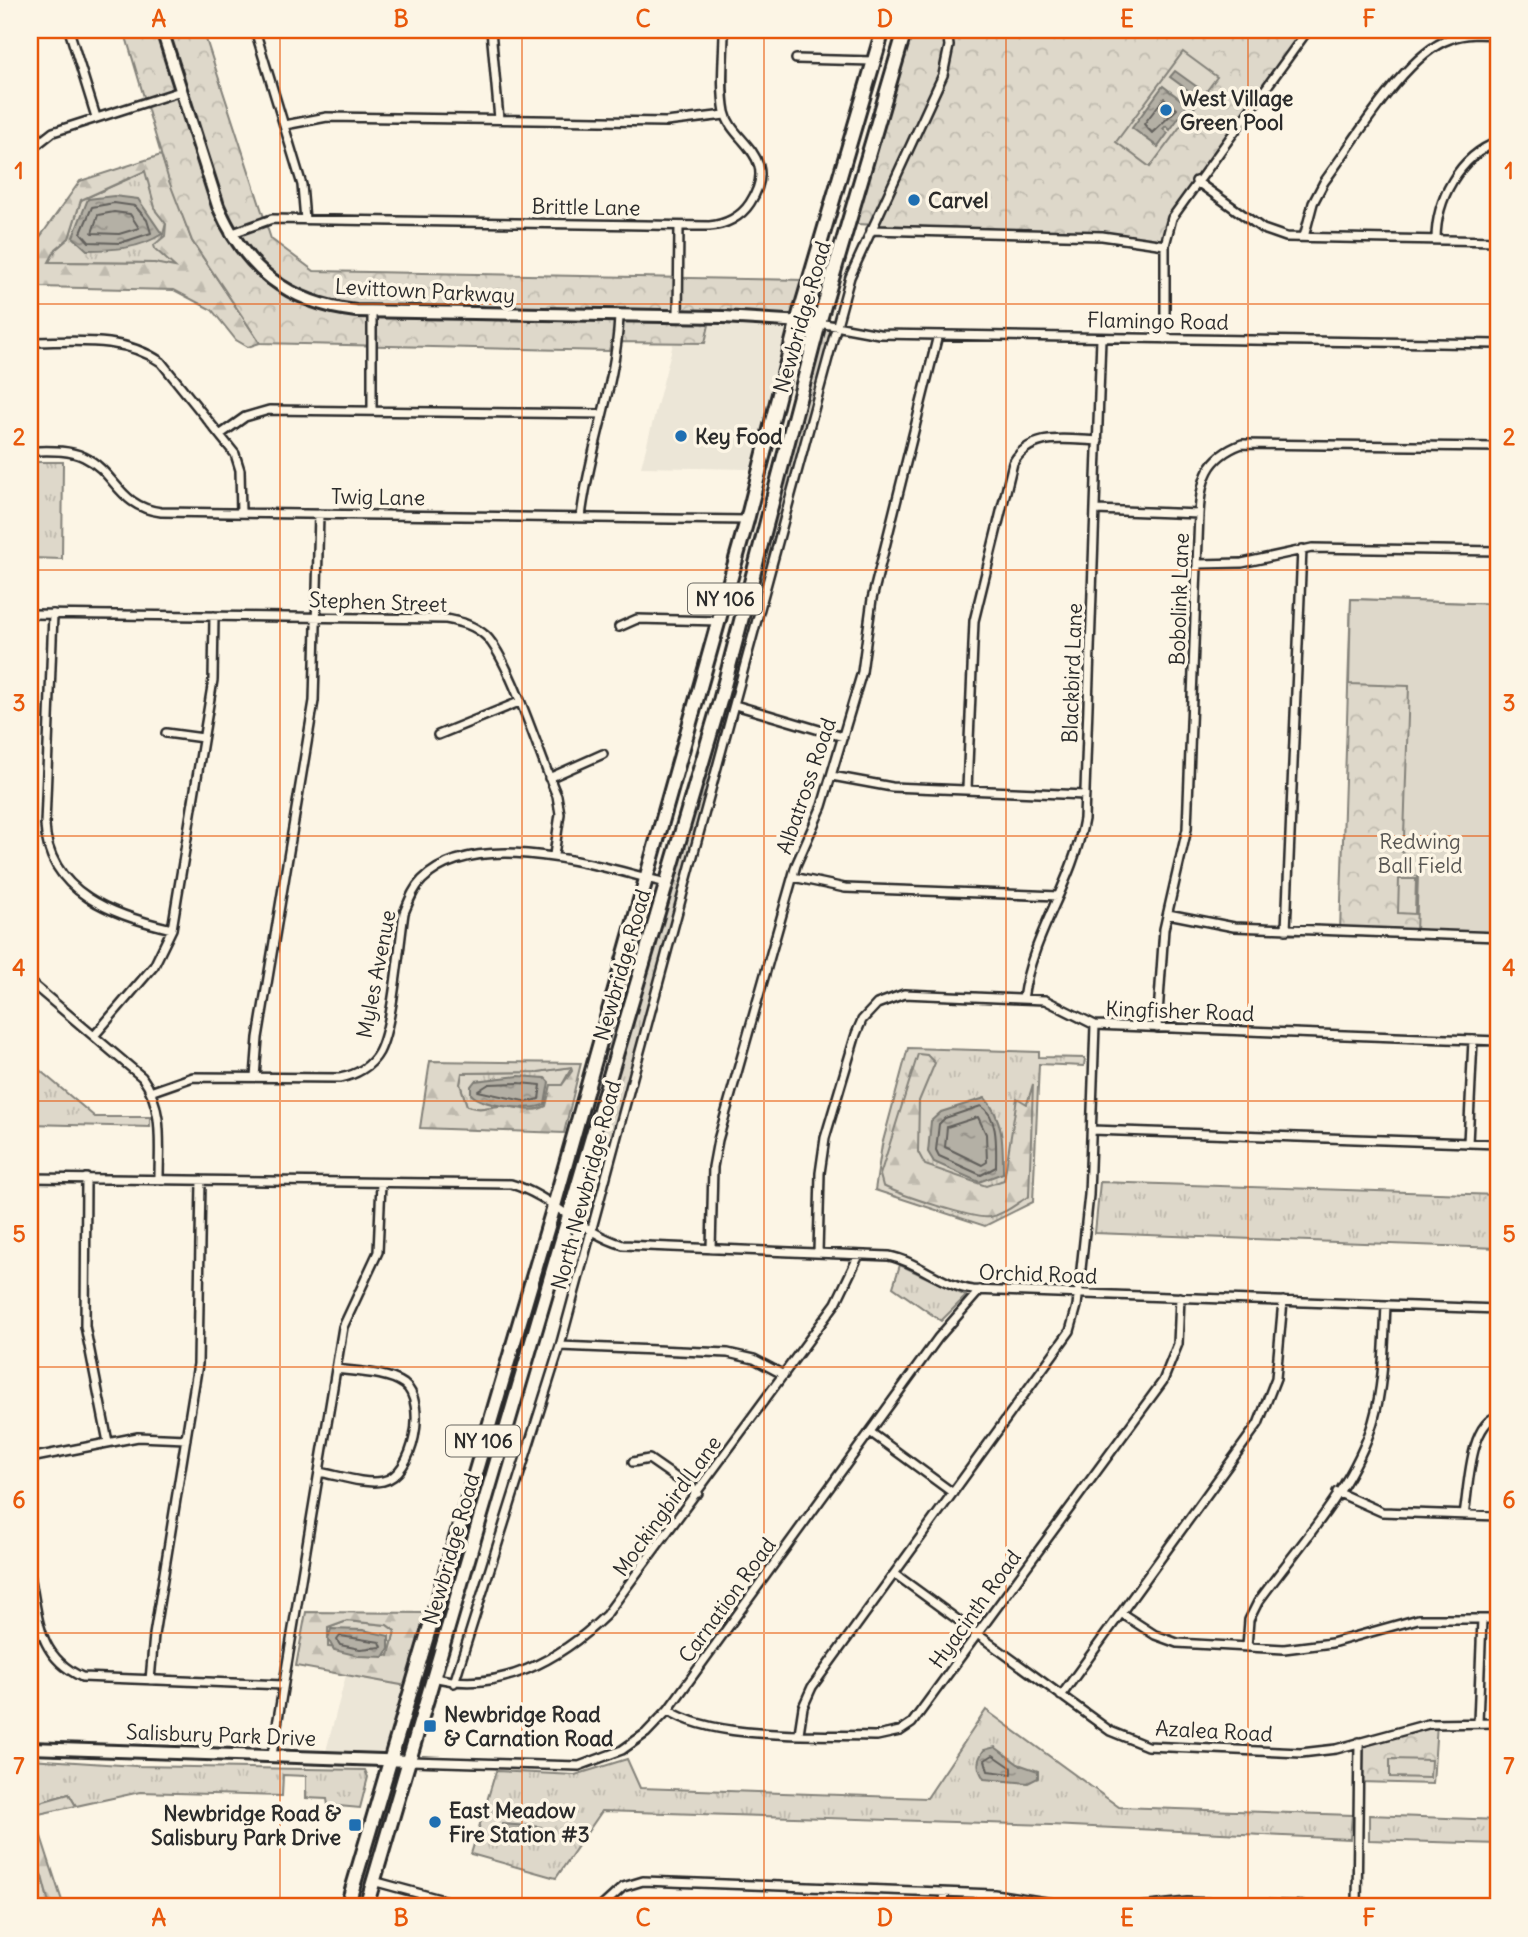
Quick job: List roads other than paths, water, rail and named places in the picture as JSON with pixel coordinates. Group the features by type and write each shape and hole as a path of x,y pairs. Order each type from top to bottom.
{"main road":[{"name":"Newbridge Road","path":"347,1907 388,1759 554,1206 747,520 798,319 883,30"},
{"name":"Newbridge Road","path":"366,1907 720,701 819,323 905,30"},
{"path":"468,1492 486,1497"}],"street":[{"path":"69,30 96,117"},
{"name":"Levittown Parkway","path":"162,30 218,206 230,234 249,258 286,290 334,308 372,311 798,319 819,323"},
{"path":"255,30 302,185 305,220"},
{"path":"491,30 499,120"},
{"path":"285,125 327,117 666,122 726,116 724,30"},
{"name":"North Newbridge Road","path":"454,1683 560,1346 850,277 943,75 949,46 947,30"},
{"path":"1166,339 1166,245 1172,218 1196,181 1306,33 1294,30"},
{"path":"1304,237 1313,203 1324,182 1416,60 1451,39 1470,34 1498,35"},
{"path":"796,59 873,61"},
{"path":"30,150 53,132 181,91"},
{"name":"Brittle Lane","path":"230,234 261,221 679,226 709,226 727,222 744,211 755,195 759,183 757,158 726,116"},
{"path":"1436,240 1437,217 1449,188 1471,159 1498,142"},
{"path":"1196,181 1263,229 1286,237 1498,241"},
{"path":"678,317 679,226"},
{"path":"871,230 1102,236 1166,245"},
{"path":"372,311 372,411"},
{"path":"581,517 587,471 615,363 620,317"},
{"name":"Flamingo Road","path":"819,323 879,334 1498,344"},
{"name":"Albatross Road","path":"710,1249 713,1167 718,1140 793,877 832,776 862,672 872,599 938,335"},
{"name":"Blackbird Lane","path":"1023,999 1030,957 1079,844 1085,794 1101,338"},
{"path":"30,342 121,344 146,352 176,379 239,462 241,513"},
{"path":"220,434 245,417 269,410 602,414"},
{"path":"967,789 974,621 1013,463 1020,451 1033,442 1098,441"},
{"name":"Bobolink Lane","path":"1157,1028 1160,958 1187,829 1199,514 1201,484 1208,467 1220,455 1242,444 1498,447"},
{"name":"Twig Lane","path":"30,451 66,452 85,457 97,465 123,496 140,508 161,512 747,520"},
{"path":"1096,510 1199,514"},
{"path":"255,1077 258,1038 314,701 319,514"},
{"path":"1198,564 1242,563 1302,549 1498,551"},
{"path":"1286,930 1302,549"},
{"name":"Stephen Street","path":"30,614 446,619 466,623 476,628 494,646 549,778 560,807 554,855"},
{"path":"53,614 45,825 50,857 70,884 99,905 135,920 172,929"},
{"path":"94,1036 154,966 172,929 213,680 214,616"},
{"path":"619,628 637,619 719,621"},
{"path":"439,735 519,702"},
{"path":"735,705 844,737"},
{"path":"166,733 202,738"},
{"path":"549,778 603,754"},
{"path":"832,776 870,785 1085,794"},
{"name":"Myles Avenue","path":"153,1091 193,1077 340,1078 359,1072 373,1060 385,1034 404,913 417,886 435,869 463,859 496,854 554,855 666,883"},
{"path":"793,877 845,888 1058,896"},
{"path":"1168,914 1234,927 1498,937"},
{"path":"30,982 142,1077 153,1091 159,1120 159,1179"},
{"name":"Kingfisher Road","path":"818,1253 820,1173 825,1138 856,1034 870,1011 888,998 904,994 1023,999 1059,1004 1095,1026 1498,1041"},
{"path":"799,1733 803,1707 812,1687 1063,1344 1073,1322 1079,1293 1092,1130 1095,1026"},
{"path":"1468,1143 1473,1040"},
{"path":"1092,1130 1498,1144"},
{"name":"Orchid Road","path":"30,1178 511,1184 527,1188 591,1233 623,1245 906,1259 960,1287 980,1290 1498,1309"},
{"path":"86,1178 85,1326 108,1442"},
{"path":"150,1680 154,1635 198,1364 201,1180"},
{"path":"272,1755 347,1313 368,1278 378,1252 381,1183"},
{"name":"Mockingbird Lane","path":"433,1677 454,1683 488,1680 533,1668 586,1635 629,1588 836,1303 859,1255"},
{"name":"Carnation Road","path":"411,1760 579,1766 622,1750 646,1733 668,1710 938,1338 980,1290"},
{"name":"Hyacinth Road","path":"668,1710 687,1722 715,1730 877,1736 900,1731 920,1714 1163,1381 1178,1344 1180,1297"},
{"path":"1061,1696 1258,1424 1276,1378 1283,1301"},
{"path":"1247,1647 1249,1620 1258,1602 1353,1467 1373,1422 1384,1366 1386,1305"},
{"path":"560,1346 728,1353 754,1359 784,1375"},
{"path":"319,1472 381,1482 401,1472 411,1450 416,1406 410,1390 393,1378 336,1368"},
{"path":"1464,1515 1477,1436 1485,1423 1498,1416"},
{"path":"870,1432 953,1493"},
{"path":"30,1458 138,1437 186,1438"},
{"path":"633,1462 649,1460 698,1493"},
{"path":"1337,1492 1382,1512 1498,1516"},
{"name":"Azalea Road","path":"895,1574 1110,1731 1147,1746 1301,1753 1322,1751 1427,1724 1498,1723"},
{"path":"30,1575 44,1641 54,1659 65,1669 91,1678 283,1685"},
{"path":"1121,1613 1155,1635 1177,1643 1307,1648 1418,1619 1498,1619"},
{"path":"1478,1722 1482,1619"},
{"path":"1357,1907 1359,1742"},
{"name":"Salisbury Park Drive","path":"30,1748 411,1760"},
{"path":"373,1881 468,1907"},
{"path":"601,1907 623,1887 643,1881 994,1894 1079,1907"},
{"path":"943,1907 945,1892"},
{"path":"1140,1907 1187,1902 1337,1907"}],"water":[{"path":"1175,71 1200,89 1196,96 1170,77"},
{"path":"1163,86 1188,105 1170,130 1166,126 1163,129 1168,133 1158,147 1132,128"},
{"path":"114,196 138,199 162,234 135,246 87,250 73,237 88,199"},
{"path":"519,1076 545,1078 549,1082 545,1104 529,1108 495,1105 471,1094 471,1086 475,1081"},
{"path":"985,1098 999,1124 1003,1173 979,1182 934,1162 928,1152 931,1121 941,1112"},
{"path":"331,1629 363,1630 389,1636 389,1649 384,1657 359,1656 334,1650 328,1639"},
{"path":"995,1747 1018,1764 1038,1771 1038,1778 1028,1783 984,1779 979,1768 980,1758 984,1750"},
{"path":"502,1824 541,1827 539,1835 522,1839 507,1834"}],"place":[{"name":"West Village Green Pool","path":"1166,110"},
{"name":"Carvel","path":"914,200"},
{"name":"Key Food","path":"681,436"},
{"name":"Newbridge Road & Carnation Road","path":"430,1726"},
{"name":"East Meadow Fire Station #3","path":"435,1822"},
{"name":"Newbridge Road & Salisbury Park Drive","path":"355,1825"}],"park label":[{"name":"Redwing Ball Field","path":"1420,853"}]}
